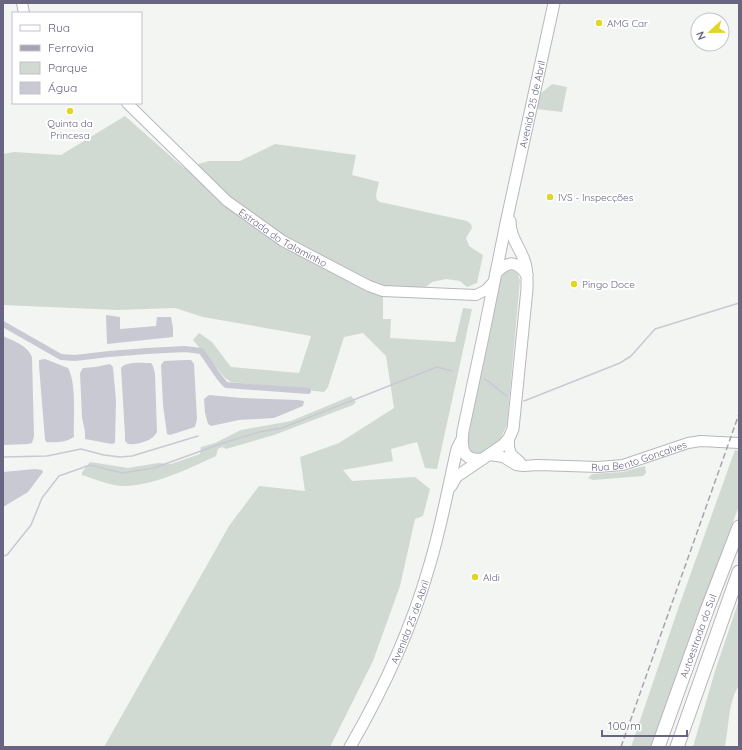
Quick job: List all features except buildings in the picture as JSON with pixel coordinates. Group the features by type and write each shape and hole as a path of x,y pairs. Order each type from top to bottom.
{"highway":[{"name":"Autoestrada do Sul","path":"658,747 739,526"},
{"name":"Autoestrada do Sul","path":"677,747 739,572"}],"main road":[{"name":"Avenida 25 de Abril","path":"350,747 383,686 407,631 429,568 457,449 462,440 506,223 554,3"},
{"name":"Estrada do Talaminho","path":"128,104 227,201 282,241 353,278 383,291 476,295"},
{"name":"Avenida 25 de Abril","path":"449,488 456,477 503,445 509,438 513,429 527,289 527,275 524,260 511,235 510,206"},
{"path":"488,311 483,302 476,295 486,290 501,268 507,264 512,264 522,268 527,275"},
{"path":"509,438 511,454 520,461 538,465"},
{"path":"462,440 462,450 465,455 474,460 486,457 503,457 516,465 538,465"},
{"name":"Rua Bento Gonçalves","path":"538,465 604,467 623,465 688,443 701,442 739,444"}],"green space":[{"path":"552,84 567,87 562,112 537,109 540,94"},
{"path":"125,116 184,168 209,161 240,161 275,144 356,155 352,175 379,182 376,195 377,200 380,202 467,221 471,224 472,228 466,238 469,246 483,255 477,283 467,287 460,281 446,279 432,282 423,289 383,295 383,319 391,319 390,338 455,342 463,308 472,309 437,469 425,468 417,442 391,449 393,461 343,470 352,481 415,477 430,489 423,516 415,519 400,586 373,661 330,747 104,747 229,526 259,486 305,491 300,457 339,443 394,408 386,356 363,333 344,337 328,387 324,392 231,382 225,378 193,340 199,333 212,342 231,367 299,373 311,336 203,317 175,308 118,310 3,305 3,154 14,152 61,155"},
{"path":"512,270 517,273 520,280 507,425 496,443 482,453 474,454 468,451 466,443 501,278 505,272"},
{"path":"351,396 356,402 353,405 274,435 226,449 222,447 218,449 216,456 183,471 148,483 119,486 108,484 82,475 82,472 90,462 128,468 158,463 171,464 200,454 201,447 215,443 241,430 291,421"},
{"path":"735,450 739,451 739,506 705,596 652,747 631,747 678,609"},
{"path":"645,466 646,473 643,476 593,480 588,478 592,474 623,472"},
{"path":"739,600 739,685 735,692 731,707 725,747 693,747 715,671"}],"water":[{"path":"106,315 120,317 120,329 156,326 157,317 171,317 173,337 107,344"},
{"path":"3,336 24,347 32,357 34,436 32,443 3,445"},
{"path":"45,359 68,368 73,383 74,437 64,441 46,442 45,439 39,360"},
{"path":"191,360 194,364 197,419 195,427 170,435 167,434 163,405 161,365 164,361"},
{"path":"130,363 151,363 155,374 157,432 152,438 144,442 128,444 125,441 121,368"},
{"path":"110,364 113,367 116,401 115,443 112,444 85,439 82,417 80,373 83,368"},
{"path":"209,395 304,401 303,406 274,418 239,420 211,426 208,424 205,413 204,399"},
{"path":"35,469 42,470 43,472 28,492 3,507 3,472"}],"waterway":[{"path":"524,401 620,363 631,356 655,329 739,303"},
{"path":"3,324 61,357 75,358 109,354 185,349 201,351 226,385 308,391"},
{"path":"3,556 7,555 31,525 42,498 59,476 90,465 122,473 154,468 223,443 259,432 282,428 437,367 452,371"},
{"path":"484,379 507,396"},
{"path":"3,457 47,456 81,449 104,455 120,457 132,456 198,436"}],"railway":[{"path":"621,747 739,414"}],"place":[{"name":"AMG Car","path":"599,23"},
{"name":"Quinta da Princesa","path":"70,111"},
{"name":"IVS - Inspecções","path":"550,197"},
{"name":"Pingo Doce","path":"574,284"},
{"name":"Aldi","path":"475,577"}]}
